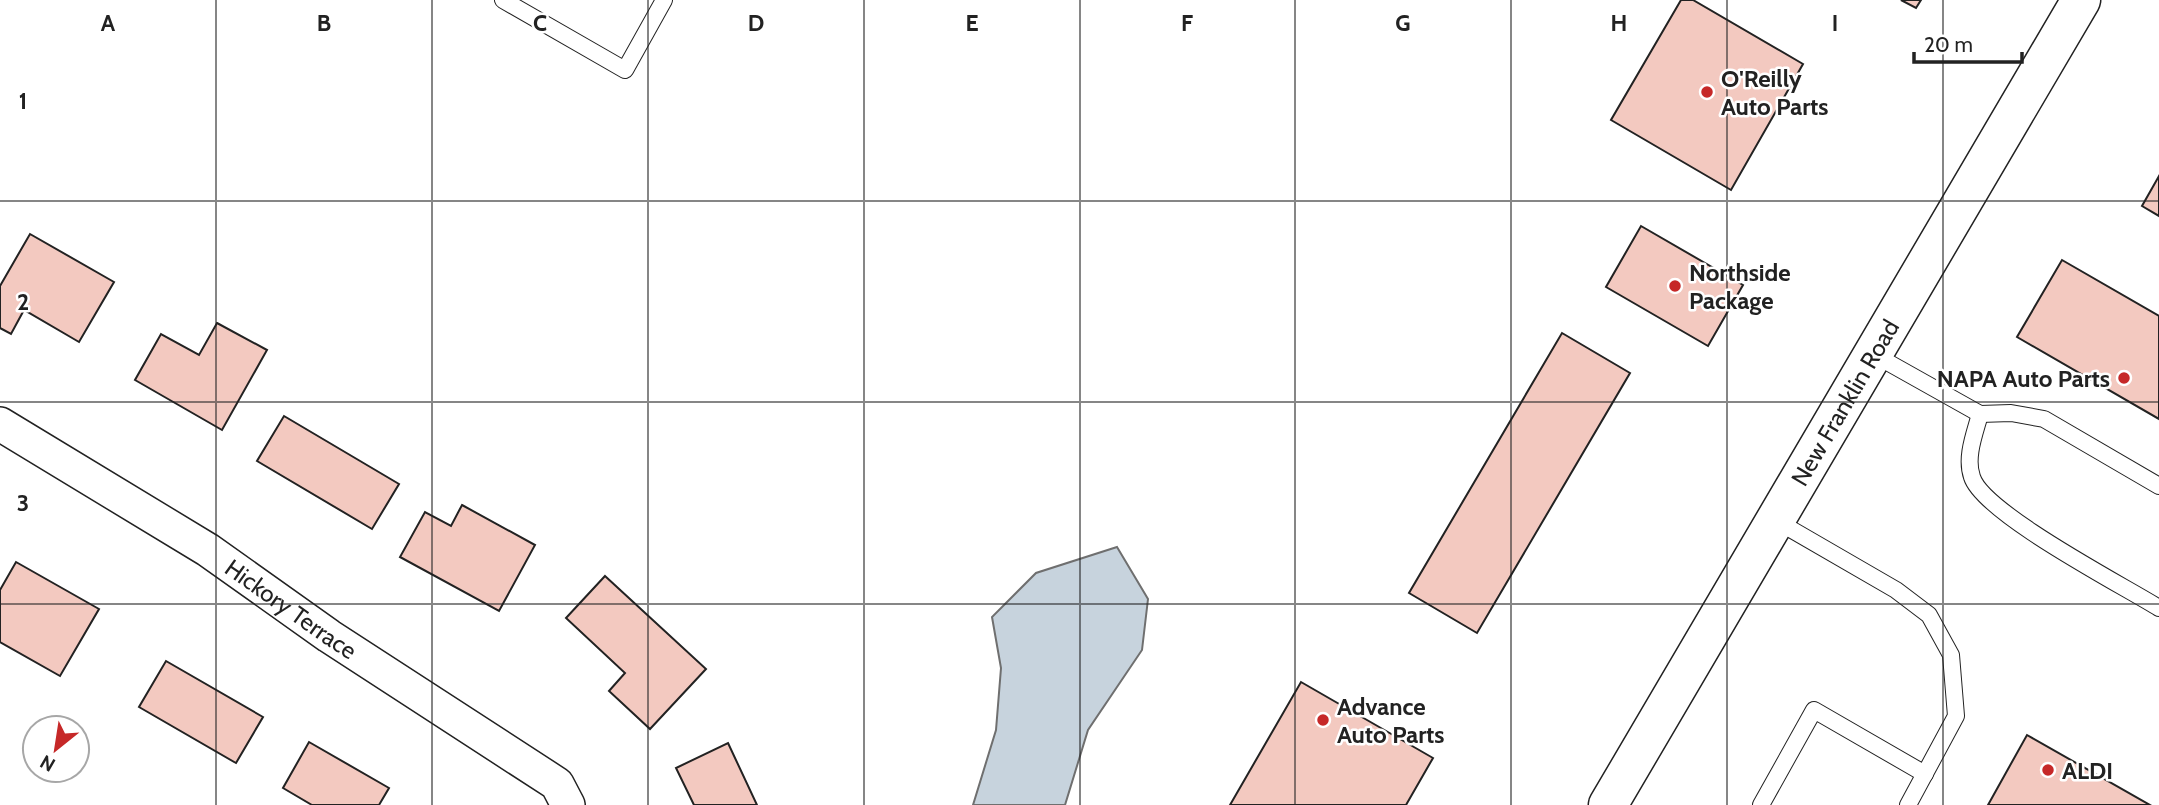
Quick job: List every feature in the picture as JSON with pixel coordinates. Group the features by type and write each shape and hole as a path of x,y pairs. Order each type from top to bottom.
{"highway":[{"name":"New Franklin Road","path":"1608,805 2081,0"}],"street":[{"name":"Hickory Terrace","path":"0,425 208,551 329,636 557,783 568,805"}],"lane":[{"path":"503,0 625,69 664,0"},
{"path":"1873,354 1980,414 2011,413 2044,419 2159,486"},
{"path":"1980,414 1969,465 1972,479 1983,493 2026,528 2159,608"},
{"path":"1775,520 1896,590 1929,615 1951,655 1956,716 1908,805"},
{"path":"1767,803 1814,710 1925,774"}],"shaded area":[{"path":"1117,547 1148,599 1142,650 1088,730 1065,805 973,805 996,730 1001,668 992,617 1036,573"}],"building":[{"name":"O'Reilly Auto Parts","path":"1681,0 1693,0 1803,64 1731,190 1611,120"},
{"path":"1901,0 1921,0 1916,8"},
{"path":"2159,176 2159,216 2142,206"},
{"name":"Northside Package","path":"1641,226 1743,285 1708,346 1606,287"},
{"path":"30,234 114,282 79,342 24,310 11,334 0,328 0,286"},
{"name":"NAPA Auto Parts","path":"2062,260 2159,316 2159,419 2017,337"},
{"path":"217,323 267,350 222,430 135,380 161,334 199,355"},
{"path":"1562,333 1630,373 1477,633 1409,593"},
{"path":"284,416 399,484 372,529 257,461"},
{"path":"462,505 535,545 499,611 400,557 425,512 451,526"},
{"path":"16,562 99,609 60,676 0,642 0,590"},
{"path":"605,576 706,669 650,729 609,691 625,673 566,618"},
{"path":"166,661 263,717 236,763 139,707"},
{"name":"Advance Auto Parts","path":"1301,682 1433,758 1406,805 1230,805"},
{"name":"ALDI","path":"2027,735 2150,805 1988,805"},
{"path":"309,742 389,788 379,805 312,805 283,788"},
{"path":"728,743 757,805 694,805 676,768"}],"place":[{"name":"O'Reilly Auto Parts","path":"1707,92"},
{"name":"Northside Package","path":"1675,286"},
{"name":"NAPA Auto Parts","path":"2124,378"},
{"name":"Advance Auto Parts","path":"1323,720"},
{"name":"ALDI","path":"2048,770"}]}
